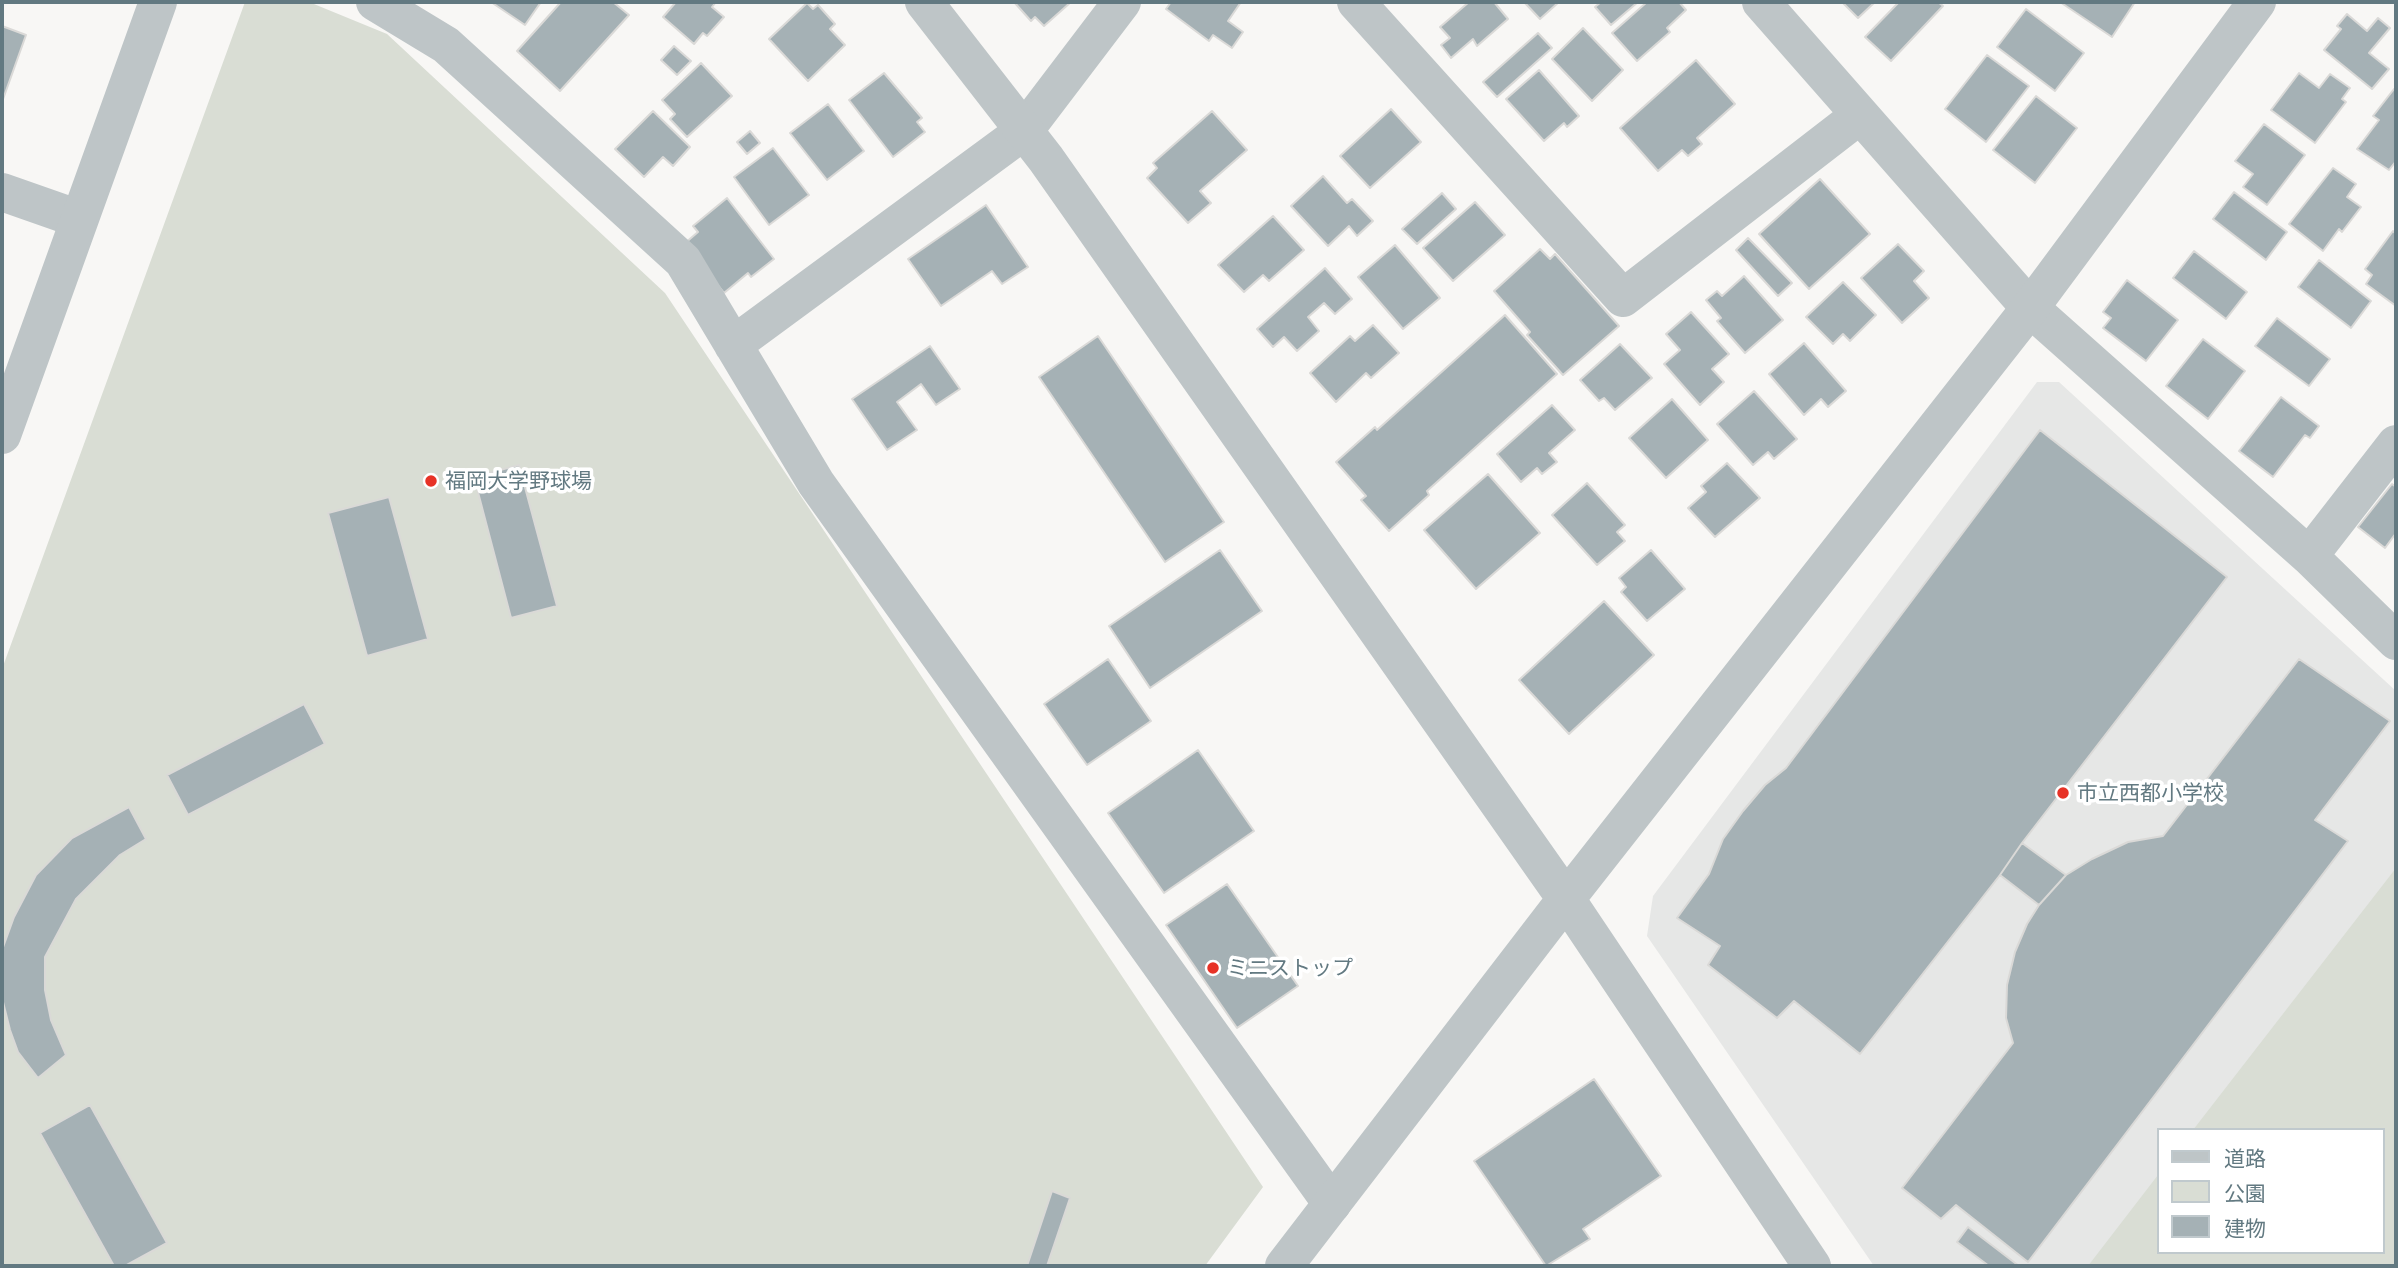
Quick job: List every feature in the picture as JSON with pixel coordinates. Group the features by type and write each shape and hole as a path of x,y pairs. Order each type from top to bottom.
{"street":[{"path":"2,435 158,2"},
{"path":"375,2 446,45 684,261 816,482 1332,1204"},
{"path":"924,2 1046,159 1566,899 1812,1266"},
{"path":"733,345 1024,131 1122,2"},
{"path":"1356,2 1623,298 1860,115"},
{"path":"1761,2 2030,308 2309,556 2396,641"},
{"path":"1284,1266 1566,899 2030,308 2257,2"},
{"path":"2,192 79,219"},
{"path":"2309,556 2396,444"}],"shaded area":[{"name":"市立西都小学校","path":"2037,382 2059,382 2396,691 2396,1266 1874,1266 1647,936 1653,896"}],"green space":[{"name":"福岡大学野球場","path":"245,2 309,2 387,34 665,293 1263,1187 1205,1266 2,1266 2,669"},
{"path":"2396,868 2396,1266 2088,1266 2156,1178 2156,1254 2384,1254 2384,1128 2195,1128"}],"building":[{"path":"491,2 541,2 525,25"},
{"path":"561,2 613,2 629,15 560,91 517,51"},
{"path":"676,2 716,2 712,7 724,17 707,36 703,33 694,44 663,17"},
{"path":"1014,2 1071,2 1044,26 1035,17 1031,21"},
{"path":"1171,2 1241,2 1228,21 1243,32 1232,48 1213,35 1209,41 1166,9"},
{"path":"1469,2 1494,2 1508,19 1477,46 1473,39 1451,58 1441,45 1450,38 1440,27"},
{"path":"1524,2 1559,2 1540,19"},
{"path":"1601,2 1638,2 1611,25 1595,7"},
{"path":"1647,2 1679,2 1686,10 1667,28 1670,32 1637,61 1612,33"},
{"path":"1842,2 1875,2 1858,18"},
{"path":"1899,2 1938,2 1943,6 1891,61 1865,37"},
{"path":"2060,2 2135,2 2112,37"},
{"path":"807,3 813,9 818,5 835,24 830,29 845,45 808,81 769,39"},
{"path":"2026,9 2084,53 2055,91 1997,47"},
{"path":"2347,14 2367,31 2378,18 2390,28 2369,53 2389,69 2372,89 2324,50 2341,29 2337,26"},
{"path":"2,26 26,35 2,102"},
{"path":"1583,28 1623,70 1592,101 1552,59"},
{"path":"1538,33 1552,48 1497,97 1483,82"},
{"path":"674,46 691,61 677,75 661,60"},
{"path":"1987,55 2029,86 1986,142 1945,109"},
{"path":"1696,60 1735,104 1697,138 1702,144 1688,156 1682,150 1658,171 1620,128"},
{"path":"701,63 732,96 687,137 670,119 675,114 662,100"},
{"path":"1539,70 1579,116 1567,127 1564,123 1544,141 1506,99"},
{"path":"884,73 922,118 917,122 925,132 893,157 849,100"},
{"path":"2299,73 2319,88 2330,74 2350,88 2342,99 2346,102 2315,143 2271,110"},
{"path":"2394,89 2396,161 2389,170 2357,149 2379,120 2373,116"},
{"path":"2036,96 2077,128 2035,183 1993,150"},
{"path":"828,104 864,151 827,180 790,133"},
{"path":"1391,109 1421,142 1370,188 1340,156"},
{"path":"653,111 690,147 673,166 663,157 644,177 615,149"},
{"path":"1212,111 1247,150 1200,191 1211,203 1188,223 1147,178 1157,168 1153,163"},
{"path":"2264,124 2305,155 2267,205 2243,187 2253,174 2235,161"},
{"path":"750,131 760,143 747,154 737,142"},
{"path":"773,148 809,195 769,225 734,177"},
{"path":"2333,168 2356,184 2347,197 2361,207 2342,232 2339,229 2323,251 2289,224"},
{"path":"1323,176 1347,203 1352,199 1373,221 1357,236 1349,226 1328,246 1291,206"},
{"path":"1820,179 1870,234 1809,289 1759,234"},
{"path":"2234,192 2287,232 2266,260 2213,219"},
{"path":"1442,193 1456,209 1417,244 1402,229"},
{"path":"727,198 774,259 751,277 748,273 724,293 684,244 698,232 693,226"},
{"path":"1475,202 1505,235 1453,281 1423,248"},
{"path":"986,205 1028,267 1002,284 992,271 941,306 908,259"},
{"path":"1273,216 1304,250 1269,281 1263,275 1244,292 1218,265"},
{"path":"2393,231 2396,234 2396,306 2366,284 2372,275 2365,269"},
{"path":"1748,238 1792,283 1778,296 1736,250"},
{"path":"1898,244 1924,271 1914,281 1929,298 1902,323 1861,278"},
{"path":"1395,245 1440,298 1403,329 1358,277"},
{"path":"1540,249 1550,259 1555,254 1619,326 1563,375 1527,335 1530,332 1494,291"},
{"path":"2194,251 2247,292 2226,319 2173,278"},
{"path":"2319,260 2371,301 2351,328 2298,287"},
{"path":"1325,268 1352,299 1335,314 1324,303 1308,317 1319,331 1297,351 1284,337 1273,347 1257,329"},
{"path":"1744,276 1783,320 1745,353 1717,321 1721,318 1706,300 1717,291 1722,296"},
{"path":"2127,280 2178,320 2146,361 2103,328 2111,318 2103,312"},
{"path":"1843,282 1876,315 1850,341 1843,334 1833,344 1806,317"},
{"path":"1691,312 1729,354 1712,369 1724,382 1700,405 1664,364 1680,350 1666,334"},
{"path":"1505,315 1557,374 1427,491 1429,495 1389,531 1361,500 1366,496 1336,462 1375,427 1377,430"},
{"path":"2277,318 2330,359 2309,386 2255,346"},
{"path":"1373,325 1399,353 1371,378 1366,373 1336,402 1310,373 1350,336 1355,341"},
{"path":"1098,336 1224,522 1165,562 1039,377"},
{"path":"2203,339 2245,371 2208,419 2166,386"},
{"path":"1804,343 1846,391 1828,407 1821,399 1804,415 1769,374"},
{"path":"1620,344 1652,378 1615,410 1604,398 1599,401 1580,380"},
{"path":"930,346 960,389 936,405 921,384 897,402 917,430 887,450 852,399"},
{"path":"1754,391 1797,439 1774,459 1768,452 1753,465 1717,424"},
{"path":"2281,397 2319,426 2310,438 2305,435 2273,477 2239,451"},
{"path":"1672,399 1708,440 1666,478 1629,438"},
{"path":"1552,405 1575,430 1549,453 1557,462 1542,474 1537,468 1521,482 1497,454"},
{"path":"2040,430 2227,577 1860,1054 1794,1001 1777,1018 1708,965 1720,946 1677,918 1709,874 1723,839 1743,811 1765,785 1786,768"},
{"path":"1727,463 1760,498 1715,537 1688,508 1706,492 1701,486"},
{"path":"519,465 557,606 511,618 474,477"},
{"path":"1488,474 1540,533 1476,589 1424,530"},
{"path":"1587,483 1625,525 1617,532 1625,541 1597,565 1552,515"},
{"path":"2392,484 2396,487 2396,533 2385,548 2358,527"},
{"path":"389,497 428,639 367,656 328,513"},
{"path":"1220,550 1262,611 1150,688 1109,626"},
{"path":"1651,550 1685,589 1647,621 1621,592 1626,587 1619,578"},
{"path":"1604,601 1654,655 1569,734 1519,680"},
{"path":"1108,659 1151,721 1087,765 1044,704"},
{"path":"2299,659 2390,721 2315,820 2348,841 2028,1262 1956,1205 1941,1219 1902,1188 2013,1043 2006,1018 2007,985 2015,952 2039,905 2066,875 2092,859 2128,842 2163,836"},
{"path":"304,704 325,744 188,815 167,775"},
{"path":"1198,750 1254,831 1164,893 1108,813"},
{"path":"129,807 146,839 120,855 76,899 45,957 45,990 51,1020 66,1055 38,1078 18,1052 10,1030 2,998 2,950 14,917 36,875 72,838"},
{"path":"2022,843 2066,875 2039,905 2000,875"},
{"path":"1227,884 1298,986 1237,1028 1166,925"},
{"path":"1594,1079 1661,1176 1583,1229 1590,1239 1546,1266 1474,1161"},
{"path":"90,1105 167,1243 125,1266 114,1266 40,1133"},
{"path":"1052,1191 1070,1198 1047,1266 1027,1266"},
{"path":"1968,1227 2019,1266 1989,1266 1957,1242"}],"place":[{"name":"福岡大学野球場","path":"431,481"},
{"name":"市立西都小学校","path":"2063,793"},
{"name":"ミニストップ","path":"1213,968"}]}
